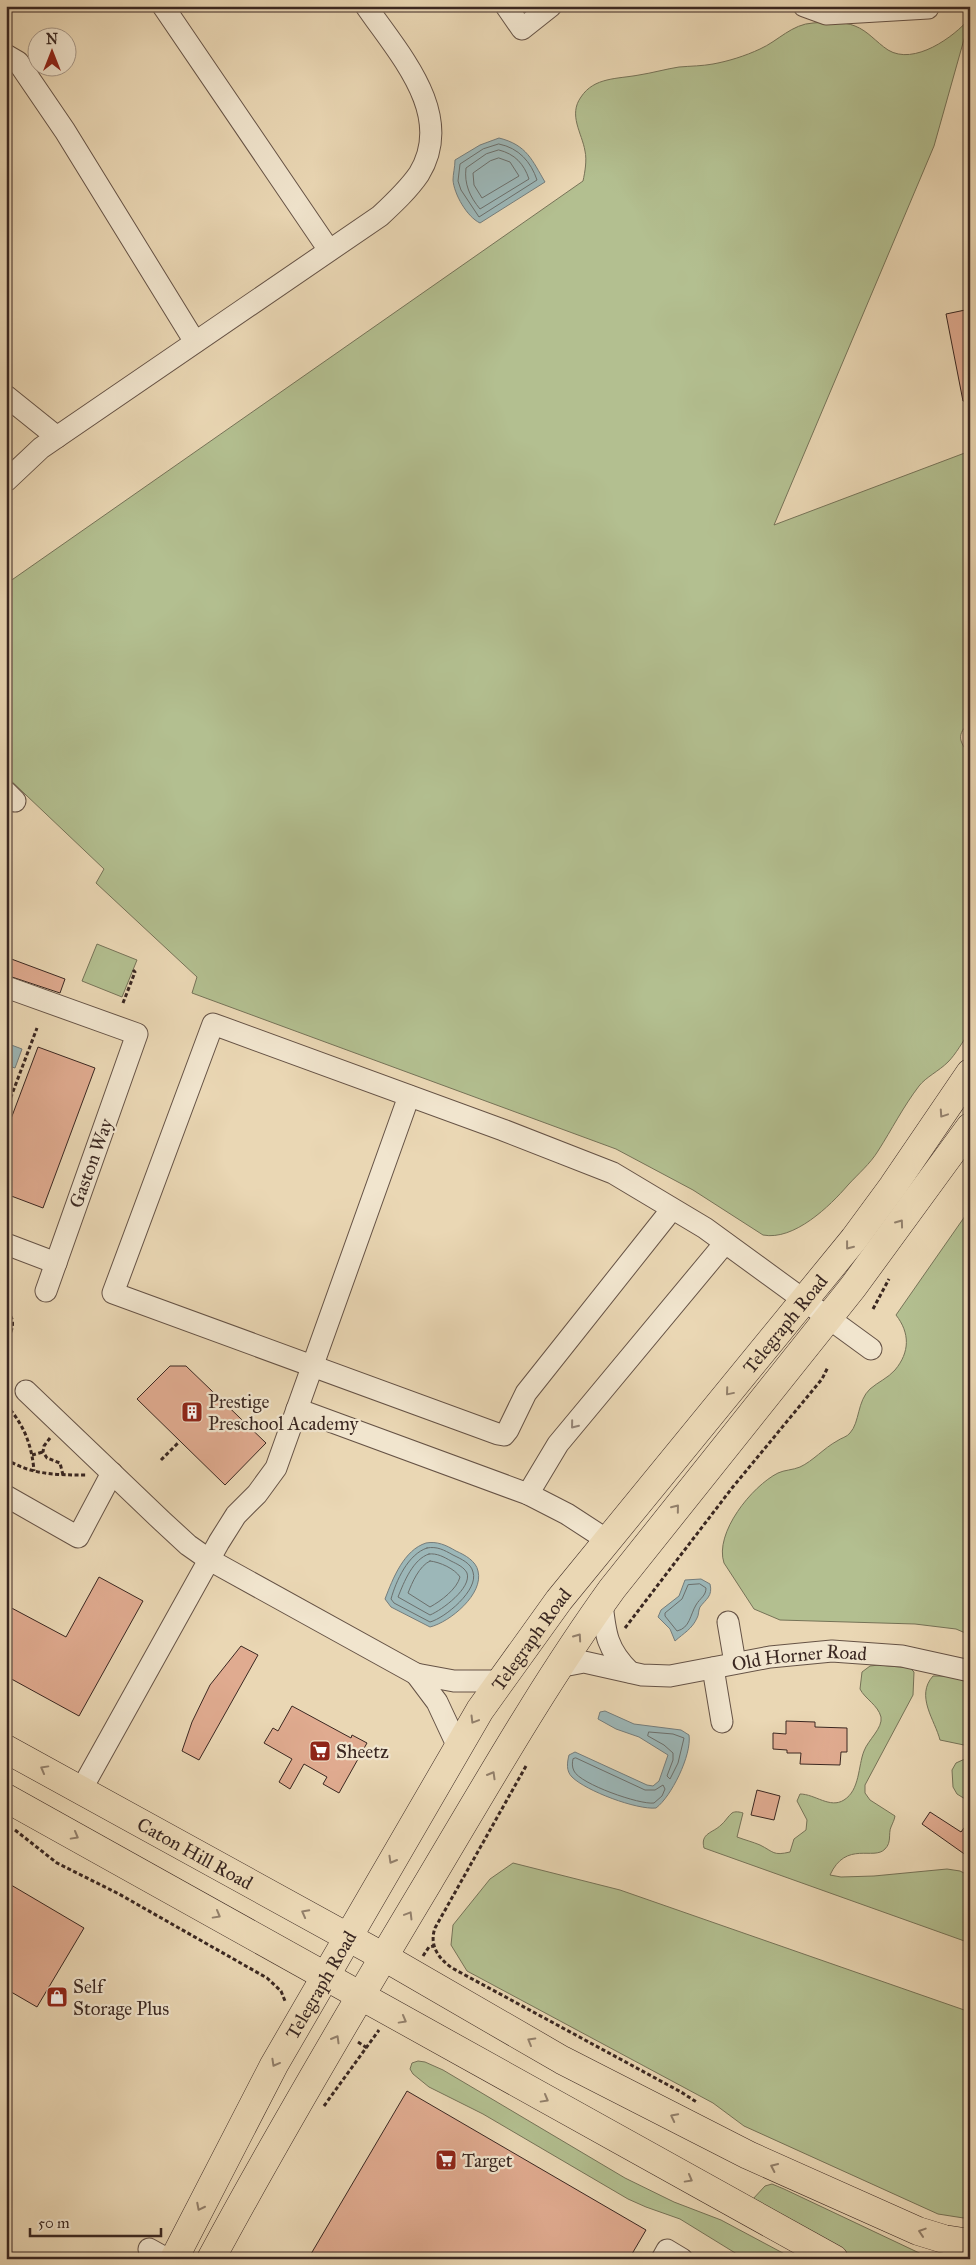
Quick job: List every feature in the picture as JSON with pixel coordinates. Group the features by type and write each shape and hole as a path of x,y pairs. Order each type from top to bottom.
{"main road":[{"name":"Telegraph Road","path":"174,2259 274,2065 458,1747 499,1682 533,1634 607,1540 805,1301 888,1194 970,1073"},
{"name":"Telegraph Road","path":"210,2259 266,2156 525,1718 558,1667 634,1561 829,1318 970,1127"},
{"path":"607,1540 634,1561"},
{"name":"Caton Hill Road","path":"6,1749 348,1936 562,2060 748,2155 918,2231 970,2244"},
{"path":"6,1798 834,2259"}],"street":[{"path":"163,6 329,250"},
{"path":"6,481 41,448 380,216 400,198 419,173 427,155 430,115 420,86 366,6"},
{"path":"506,6 522,29 551,6"},
{"path":"804,6 826,14 928,8"},
{"path":"6,55 18,62 65,131 195,342"},
{"path":"6,396 57,437"},
{"name":"Gaston Way","path":"6,987 137,1034 46,1291"},
{"path":"672,1209 526,1393 504,1435 312,1367 113,1293 213,1024 613,1173 672,1209 725,1243 871,1349"},
{"path":"81,1790 208,1559 236,1515 257,1494 276,1468 409,1096"},
{"path":"528,1494 558,1444 725,1243"},
{"path":"6,1244 56,1262"},
{"path":"26,1391 188,1545 208,1559 416,1674 454,1681 499,1682"},
{"path":"297,1408 528,1494 567,1514 607,1540"},
{"path":"6,1496 78,1537 112,1473"},
{"path":"602,1604 604,1628 610,1645 618,1661 630,1672"},
{"path":"728,1622 735,1663"},
{"name":"Old Horner Road","path":"558,1667 584,1662 656,1676 686,1674 735,1663 814,1652 849,1652 925,1660 970,1671"},
{"path":"713,1668 722,1722"},
{"path":"416,1674 437,1702 458,1747"},
{"path":"662,2259 667,2250 682,2259"}],"path":[{"path":"123,1003 135,972 133,970"},
{"path":"6,1110 37,1028"},
{"path":"6,1311 10,1314 13,1323 6,1342"},
{"path":"622,1631 732,1488 822,1379 828,1367"},
{"path":"6,1405 22,1426 32,1454 34,1471"},
{"path":"51,1438 44,1446 43,1452 47,1458 60,1463 63,1475"},
{"path":"161,1460 179,1442"},
{"path":"32,1454 43,1452"},
{"path":"6,1459 34,1471 63,1475 86,1475"},
{"path":"530,1757 436,1928 433,1936 434,1946 440,1958 452,1968 681,2092 700,2105"},
{"path":"12,1828 57,1863 119,1894 267,1978 281,1991 285,2006"},
{"path":"429,1947 434,1946"},
{"path":"324,2107 379,2030"},
{"path":"357,2042 367,2048"}],"green space":[{"path":"970,18 934,146 774,525 970,451 970,723 961,734 961,742 970,754 970,1031 948,1062 919,1086 871,1160 831,1203 810,1220 787,1233 763,1235 693,1190 616,1149 192,993 197,977 96,883 104,869 6,776 6,584 583,181 586,155 577,124 576,110 577,104 586,90 600,82 615,78 731,60 767,46 798,26 805,24 834,22 850,24 860,28 888,50 898,54 910,54 921,52 944,41"},
{"path":"97,944 137,960 122,997 82,981"},
{"path":"970,1209 970,1635 956,1629 915,1624 780,1620 754,1609 724,1563 722,1551 730,1525 747,1499 768,1479 780,1472 805,1464 850,1433 856,1423 866,1394 895,1370 906,1349 904,1329 896,1315"},
{"path":"870,1666 910,1668 914,1672 913,1695 865,1785 865,1793 870,1800 895,1816 895,1818 885,1849 880,1852 859,1853 844,1858 837,1864 830,1875 841,1877 874,1876 947,1869 960,1871 970,1876 970,1943 704,1848 703,1843 706,1836 718,1828 732,1813 738,1812 743,1813 737,1837 760,1845 774,1853 790,1852 794,1839 806,1830 807,1820 797,1801 800,1794 833,1803 844,1800 849,1796 856,1784 864,1751 878,1730 881,1721 877,1709 860,1689 862,1672"},
{"path":"933,1676 947,1676 970,1682 970,1802 957,1794 953,1787 952,1770 956,1763 967,1758 968,1748 964,1745 940,1740 928,1708 926,1692"},
{"path":"513,1863 620,1890 970,2012 970,2219 938,2214 744,2126 713,2103 467,1971 451,1945 453,1925 490,1879"},
{"path":"418,2061 443,2070 625,2178 674,2202 721,2220 794,2259 745,2259 680,2219 628,2199 483,2114 429,2087 413,2074 410,2069 412,2063"},
{"path":"772,2184 932,2259 854,2259 752,2200 765,2186"}],"water":[{"path":"499,138 516,145 528,154 545,182 480,223 470,216 456,192 453,180 455,160 480,145"},
{"path":"6,1043 22,1049 15,1068 6,1065"},
{"path":"426,1543 441,1544 466,1556 473,1561 478,1571 476,1589 471,1598 456,1613 430,1627 391,1607 385,1599 405,1558"},
{"path":"701,1579 710,1584 710,1594 700,1607 698,1617 693,1625 675,1641 670,1629 658,1617 661,1610 679,1596 685,1580"},
{"path":"605,1711 634,1724 681,1730 689,1735 684,1764 668,1795 656,1808 637,1806 612,1798 588,1788 572,1777 569,1772 567,1764 569,1755 575,1752 647,1785 653,1786 659,1781 668,1755 639,1737 616,1729 598,1719 600,1712"}],"building":[{"path":"970,309 970,401 963,401 946,314"},
{"path":"6,957 65,979 60,993 6,975"},
{"path":"38,1047 95,1068 43,1208 6,1194 6,1132"},
{"name":"Prestige Preschool Academy","path":"170,1366 186,1366 266,1443 225,1485 137,1399"},
{"path":"99,1577 143,1601 79,1716 6,1676 6,1605 66,1637"},
{"path":"241,1646 258,1655 199,1760 182,1751 192,1722 210,1685"},
{"name":"Sheetz","path":"292,1706 351,1738 352,1735 367,1743 339,1793 323,1784 327,1777 304,1764 290,1789 279,1782 292,1759 264,1743 273,1728 278,1731"},
{"path":"786,1721 815,1722 815,1727 847,1728 847,1752 841,1752 840,1765 800,1764 801,1753 787,1753 787,1750 773,1749 773,1733 786,1734"},
{"path":"757,1790 780,1796 774,1820 751,1815"},
{"path":"930,1812 961,1832 970,1820 970,1858 922,1824"},
{"path":"6,1882 84,1928 37,2007 6,1989"},
{"name":"Target","path":"407,2091 646,2230 629,2259 308,2259"}],"place":[{"name":"Prestige Preschool Academy","path":"192,1412"},
{"name":"Sheetz","path":"320,1751"},
{"name":"Self Storage Plus","path":"57,1997"},
{"name":"Target","path":"446,2160"}]}
